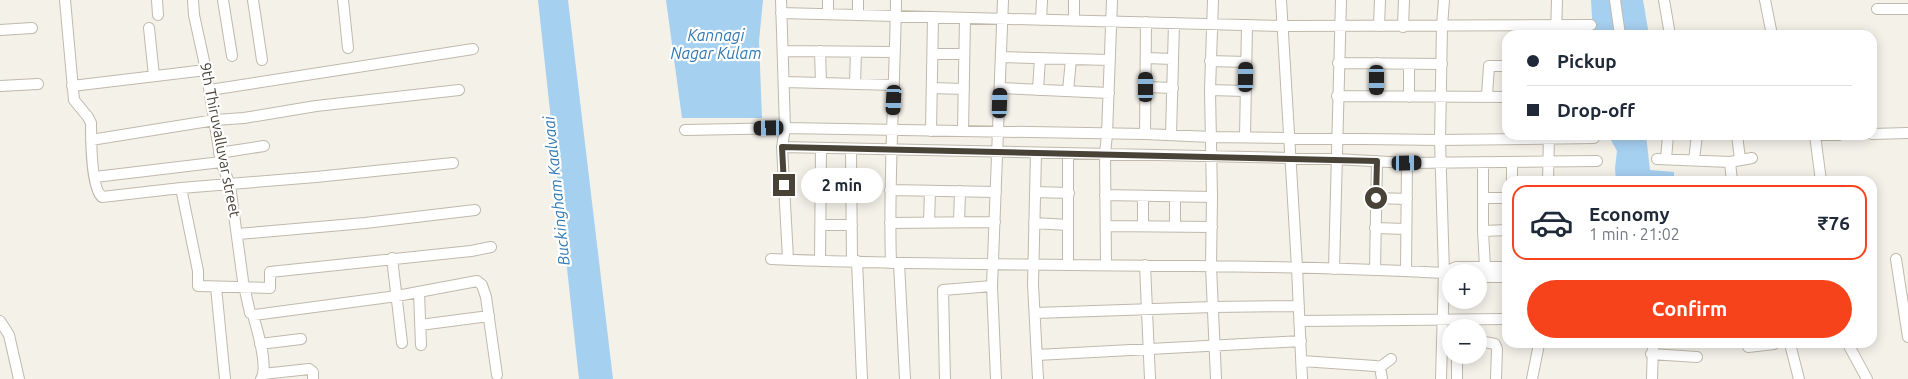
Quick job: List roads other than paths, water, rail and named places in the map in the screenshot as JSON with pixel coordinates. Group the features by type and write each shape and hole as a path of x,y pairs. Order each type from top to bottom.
{"street":[{"path":"65,0 74,100 88,117 90,123 97,193 102,197 453,163"},
{"path":"156,0 158,15"},
{"name":"9th Thiruvalluvar street","path":"193,0 194,15 210,90 220,157 230,185 249,311 253,315 260,344 262,377"},
{"path":"223,0 232,56"},
{"path":"253,0 262,60"},
{"path":"343,0 348,48"},
{"path":"781,0 786,128 782,147 788,259"},
{"path":"828,0 828,14"},
{"path":"858,0 858,15"},
{"path":"896,0 890,223 905,379"},
{"path":"996,379 992,286 1003,0"},
{"path":"1041,20 1042,0"},
{"path":"1074,0 1074,20"},
{"path":"1106,265 1105,154 1108,134 1112,0"},
{"path":"1213,0 1210,61 1212,156 1211,266 1216,379"},
{"path":"1280,0 1300,321 1302,361 1300,379"},
{"path":"1334,269 1341,0"},
{"path":"1379,26 1380,0"},
{"path":"1403,27 1404,0"},
{"path":"1444,0 1440,162 1447,264"},
{"path":"1556,30 1557,0"},
{"path":"1618,0 1620,30"},
{"path":"1664,0 1669,30"},
{"path":"1765,0 1771,30"},
{"path":"1876,9 1901,6"},
{"path":"781,12 1339,27 1442,26 1556,30 1591,24"},
{"path":"931,130 933,17"},
{"path":"963,131 965,18"},
{"path":"1145,134 1146,22"},
{"path":"1172,135 1174,23"},
{"path":"1245,137 1247,25"},
{"path":"0,30 32,28"},
{"path":"149,28 154,76"},
{"path":"210,90 473,49"},
{"path":"783,51 895,52"},
{"path":"820,52 821,83"},
{"path":"855,84 856,52"},
{"path":"933,54 964,54"},
{"path":"1002,57 1110,60"},
{"path":"1038,90 1040,58"},
{"path":"1146,58 1173,59"},
{"path":"1068,91 1071,59"},
{"path":"1210,61 1246,62"},
{"path":"1338,63 1442,64"},
{"path":"1377,63 1377,96"},
{"path":"1410,64 1410,97"},
{"path":"1487,96 1489,66 1502,66"},
{"path":"72,86 206,70"},
{"path":"785,82 894,85"},
{"path":"0,86 38,84"},
{"path":"1146,87 1173,88"},
{"path":"932,88 964,89"},
{"path":"1000,88 1109,93"},
{"path":"91,140 316,106 459,90"},
{"path":"1210,90 1246,91"},
{"path":"1338,96 1502,97"},
{"path":"685,130 786,128 1145,134 1211,137 1440,140 1502,138"},
{"path":"1877,134 1908,133"},
{"path":"1548,176 1549,140"},
{"path":"1667,140 1661,159 1735,161 1752,158"},
{"path":"1694,160 1696,140"},
{"path":"1733,176 1737,140"},
{"path":"1816,140 1820,176"},
{"path":"95,177 220,157 264,146"},
{"path":"782,147 1336,159 1407,163 1597,161"},
{"path":"820,261 821,148"},
{"path":"851,149 852,225 862,379"},
{"path":"1036,153 1034,264 1038,379"},
{"path":"1068,154 1068,264"},
{"path":"1374,270 1377,161"},
{"path":"1483,162 1482,231 1485,264"},
{"path":"1512,162 1512,176"},
{"path":"1406,271 1407,163"},
{"path":"821,187 851,188"},
{"path":"181,188 198,271 198,286 244,284 270,288 270,272 471,251 491,247"},
{"path":"890,190 996,192"},
{"path":"929,222 930,191"},
{"path":"959,222 960,191"},
{"path":"1035,192 1069,194"},
{"path":"1105,195 1212,197"},
{"path":"1143,196 1143,226"},
{"path":"1175,197 1175,226"},
{"path":"1376,198 1407,199"},
{"path":"1483,198 1502,198"},
{"path":"238,234 365,223 475,210"},
{"path":"890,223 995,222"},
{"path":"1034,223 1068,225"},
{"path":"821,226 852,225"},
{"path":"1106,226 1212,226"},
{"path":"1375,228 1406,229"},
{"path":"1482,231 1502,230"},
{"path":"392,258 402,343"},
{"path":"771,259 895,263 1297,267 1442,274"},
{"path":"1896,259 1908,337"},
{"path":"1145,265 1150,379"},
{"path":"1487,267 1502,267"},
{"path":"1487,277 1502,277"},
{"path":"253,315 397,296 477,281 482,285 486,296 497,375"},
{"path":"216,286 225,379"},
{"path":"945,379 943,290 992,286"},
{"path":"419,292 421,345"},
{"path":"1035,314 1213,307 1299,306"},
{"path":"1444,319 1445,309"},
{"path":"420,325 489,316"},
{"path":"1300,321 1442,319"},
{"path":"1487,319 1502,319"},
{"path":"0,321 9,335 19,379"},
{"path":"260,344 301,339"},
{"path":"1037,354 1301,341"},
{"path":"1487,342 1495,344 1497,349 1496,379"},
{"path":"1532,379 1537,348"},
{"path":"1791,348 1799,379"},
{"path":"1850,348 1868,379"},
{"path":"1652,379 1652,349 1697,357"},
{"path":"1302,361 1380,367 1392,359"},
{"path":"1441,379 1443,364"},
{"path":"1457,364 1457,379"},
{"path":"1380,367 1382,379"},
{"path":"262,377 309,369 312,372 313,379"}],"water":[{"path":"538,0 568,0 613,379 579,379"},
{"name":"Kannagi Nagar Kulam","path":"666,0 763,0 759,41 762,118 682,118"},
{"path":"1591,0 1643,0 1648,30 1593,30"},
{"path":"1611,140 1647,140 1650,170 1674,172 1674,176 1616,176 1617,151"}],"water label":[{"name":"Buckingham Kaalvaai","path":"556,191"}]}
